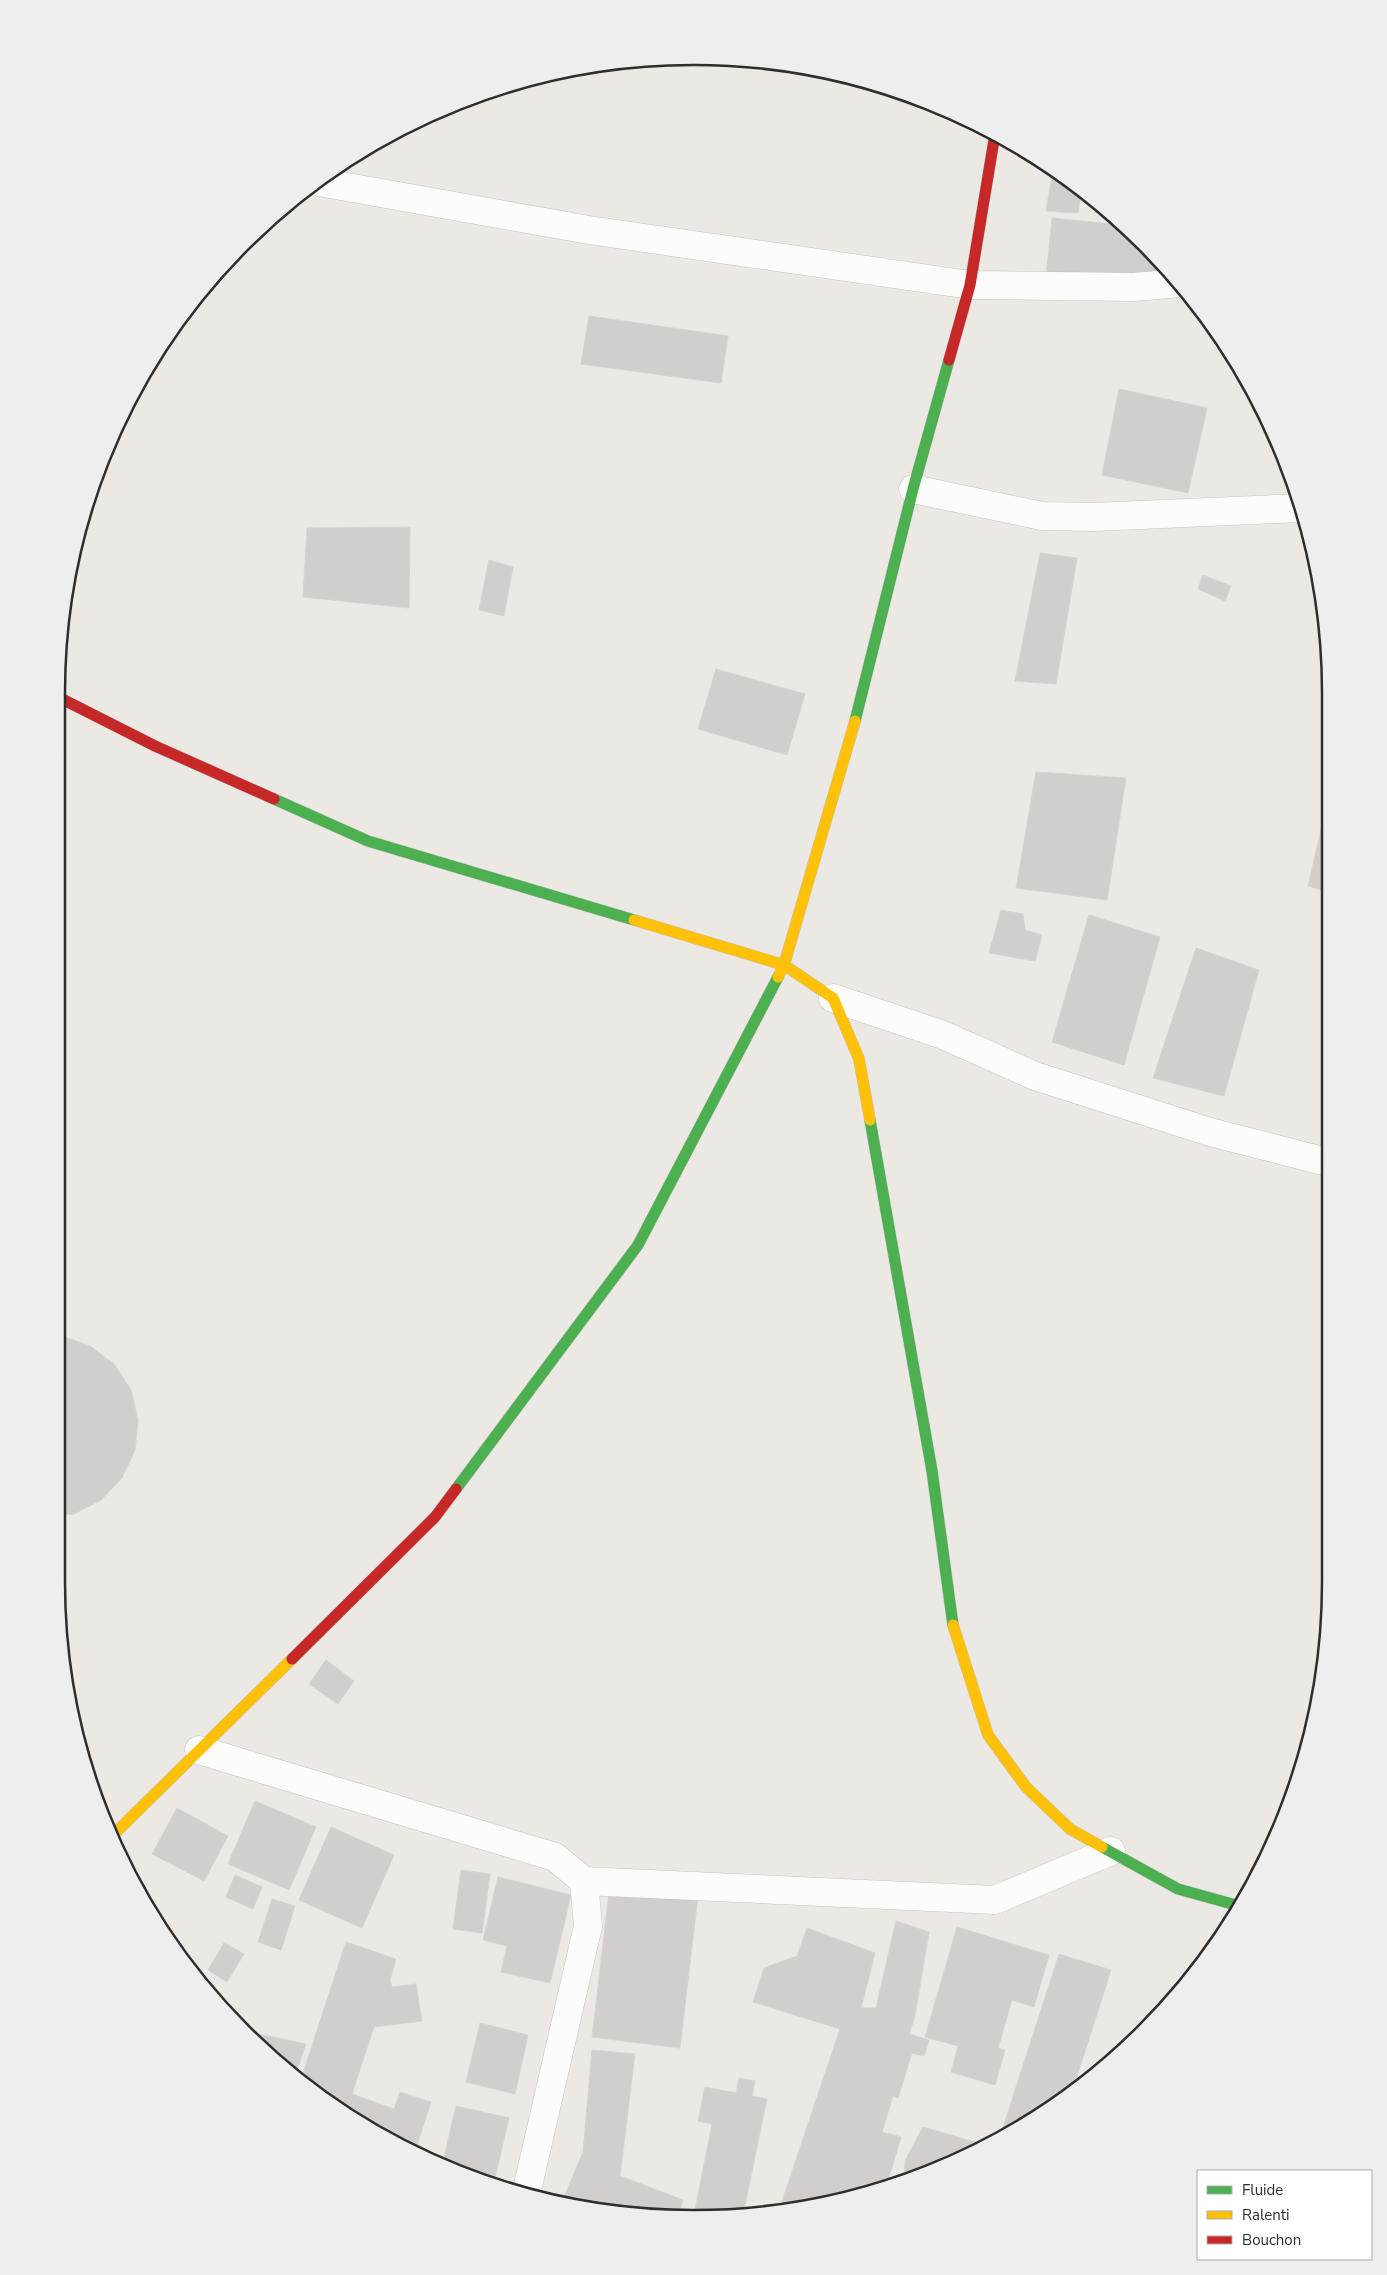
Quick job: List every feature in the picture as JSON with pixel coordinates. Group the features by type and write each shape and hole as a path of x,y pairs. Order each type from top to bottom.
{"street":[{"path":"117,1831 435,1518 638,1245 784,965 860,705 913,489 970,285 994,142"},
{"path":"327,183 589,230 970,285 1134,287 1170,284"},
{"path":"913,489 1042,516 1094,517 1294,508"},
{"path":"65,701 155,746 368,841 784,965 833,998 943,1035 1035,1076 1210,1132 1322,1161"},
{"path":"833,998 859,1059 930,1461 954,1632 988,1735 1026,1787 1070,1828 1178,1889 1233,1904"},
{"path":"199,1750 556,1857 584,1881 995,1900 1111,1851"},
{"path":"527,2188 588,1926 584,1881"}],"building":[{"path":"1052,177 1080,199 1078,213 1046,211"},
{"path":"1052,218 1111,224 1162,274 1046,278"},
{"path":"589,316 728,336 721,383 581,364"},
{"path":"1119,389 1207,408 1188,493 1102,475"},
{"path":"410,527 409,608 303,597 307,528"},
{"path":"1040,553 1077,558 1056,684 1015,681"},
{"path":"489,560 513,567 504,616 479,610"},
{"path":"1203,575 1231,586 1225,601 1198,589"},
{"path":"716,669 805,694 787,755 698,729"},
{"path":"1036,772 1126,778 1107,900 1016,888"},
{"path":"1322,826 1322,890 1308,886"},
{"path":"1001,910 1023,914 1025,930 1042,935 1035,961 989,953"},
{"path":"1089,915 1160,937 1124,1065 1052,1042"},
{"path":"1196,948 1259,970 1224,1096 1153,1078"},
{"path":"65,1337 90,1346 114,1364 131,1390 138,1420 135,1450 122,1478 101,1500 74,1514 65,1515"},
{"path":"326,1660 354,1681 338,1704 309,1684"},
{"path":"255,1801 316,1827 289,1890 228,1864"},
{"path":"177,1808 228,1836 204,1881 152,1854"},
{"path":"331,1827 394,1855 362,1928 299,1900"},
{"path":"461,1870 490,1874 482,1933 453,1929"},
{"path":"235,1875 262,1887 253,1909 226,1897"},
{"path":"498,1877 571,1895 550,1983 501,1972 507,1946 483,1940"},
{"path":"610,1885 698,1896 680,2048 592,2037"},
{"path":"272,1899 295,1906 281,1950 258,1942"},
{"path":"896,1921 929,1932 915,2016 909,2034 929,2040 924,2056 912,2053 898,2098 893,2096 882,2132 901,2137 889,2179 856,2189 781,2204 840,2029 753,2002 764,1968 797,1956 807,1928 875,1953 861,2008 876,2008"},
{"path":"957,1927 1049,1955 1034,2007 1012,2000 998,2048 1005,2050 995,2085 951,2072 958,2046 925,2037"},
{"path":"346,1942 396,1959 390,1980 392,1987 416,1984 422,2021 374,2027 352,2094 394,2109 400,2092 431,2102 417,2145 379,2126 344,2104 303,2073"},
{"path":"224,1943 244,1954 227,1982 208,1970"},
{"path":"1059,1954 1111,1970 1076,2080 1043,2104 1003,2129"},
{"path":"480,2023 528,2035 515,2094 466,2082"},
{"path":"257,2034 306,2044 297,2069"},
{"path":"592,2050 635,2054 620,2176 683,2200 680,2210 611,2205 564,2196 583,2152"},
{"path":"739,2078 755,2081 752,2096 767,2099 744,2208 695,2210 712,2124 698,2121 705,2087 736,2093"},
{"path":"456,2106 509,2118 495,2178 444,2158"},
{"path":"923,2127 976,2142 904,2174 905,2161"}],"traffic: fast":[{"path":"855,721 913,489 949,360"},
{"path":"274,799 368,841 634,920"},
{"path":"456,1489 638,1245 778,977"},
{"path":"870,1120 932,1471 953,1625"},
{"path":"1102,1847 1178,1889 1233,1904"}],"traffic: slow":[{"path":"778,977 784,965 855,721"},
{"path":"634,920 784,965 833,998 859,1059 870,1120"},
{"path":"953,1625 988,1735 1026,1787 1070,1829 1102,1847"},
{"path":"117,1831 292,1659"}],"traffic: jam":[{"path":"949,360 970,285 994,142"},
{"path":"65,701 155,746 274,799"},
{"path":"292,1659 435,1517 456,1489"}]}
